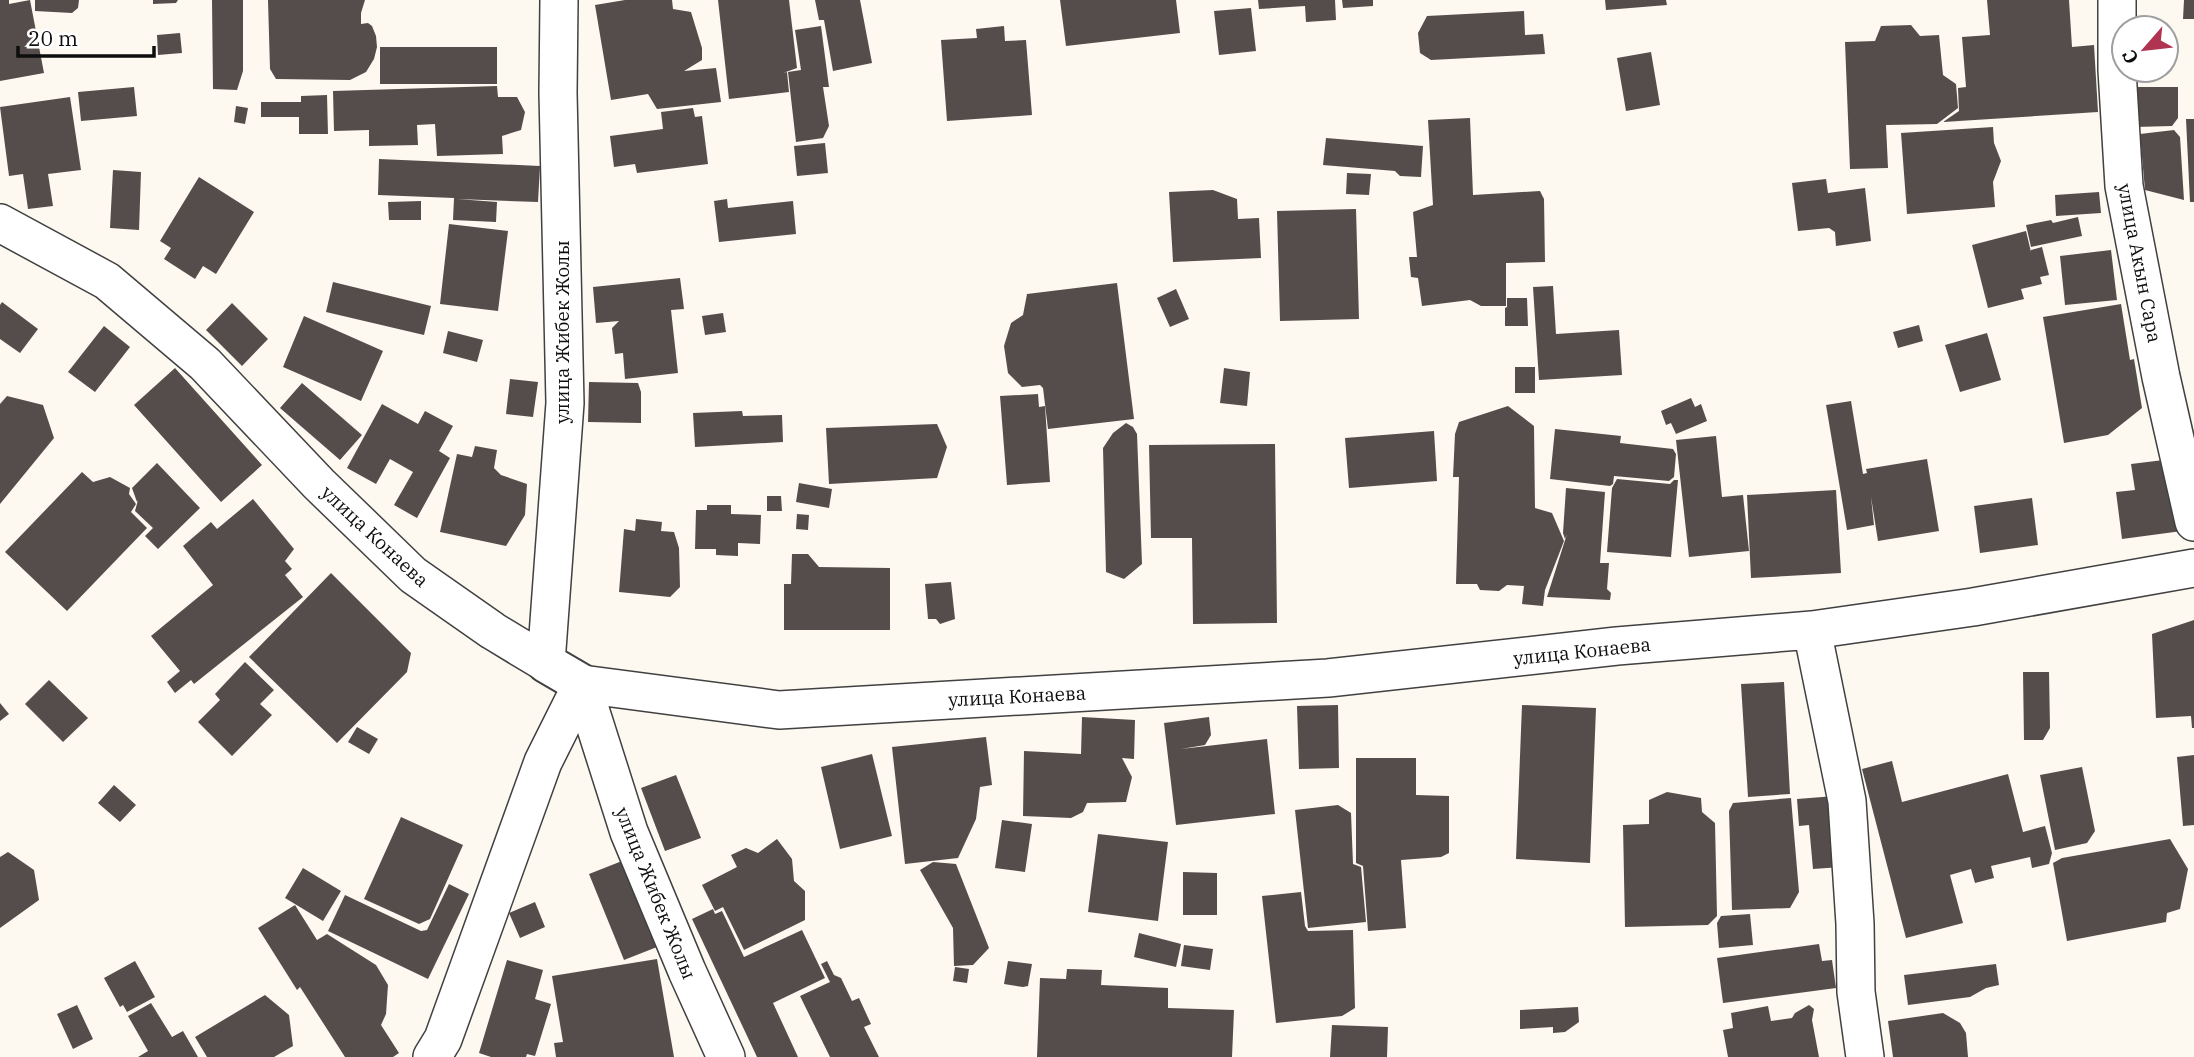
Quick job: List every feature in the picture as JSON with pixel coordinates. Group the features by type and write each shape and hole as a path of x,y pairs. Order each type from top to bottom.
{"street":[{"name":"улица Жибек Жолы","path":"546,663 565,404 558,93 559,0"},
{"name":"улица Акын Сара","path":"2118,0 2118,70 2124,186 2161,377 2194,522"},
{"name":"улица Конаева","path":"0,223 107,281 205,364 319,484 412,575 493,631 582,684 779,710 1328,678 1617,646 1812,630 1973,607 2194,568"},
{"path":"1812,630 1847,802 1855,924 1856,992 1865,1057"},
{"name":"улица Жибек Жолы","path":"582,684 629,832 726,1057"},
{"path":"432,1057 443,1039 543,762 582,684"}],"building":[{"path":"0,0 9,0 9,4 30,0 44,73 0,81"},
{"path":"35,0 79,0 78,8 72,13 35,11"},
{"path":"153,0 178,0 176,3 153,4"},
{"path":"212,0 243,0 243,71 237,90 213,89"},
{"path":"268,0 365,0 361,24 368,23 372,26 377,47 366,72 350,80 276,79 270,69"},
{"path":"625,0 672,0 673,9 691,12 702,48 702,60 684,71 716,68 721,102 657,109 648,94 611,100 595,5"},
{"path":"718,0 789,0 797,68 783,73 787,72 789,92 729,99"},
{"path":"815,0 860,0 872,63 833,71 824,20 819,20"},
{"path":"1060,0 1176,0 1180,33 1066,46"},
{"path":"1258,0 1335,0 1336,20 1306,22 1305,6 1259,9"},
{"path":"1342,0 1373,0 1373,6 1343,8"},
{"path":"1605,0 1666,0 1667,5 1606,10"},
{"path":"1987,0 2069,0 2072,47 2094,45 2098,112 1943,122 1959,111 1958,88 1966,87 1962,37 1990,35"},
{"path":"2184,0 2194,0 2194,19 2183,19"},
{"path":"1251,8 1256,51 1219,55 1214,11"},
{"path":"1524,11 1525,35 1543,34 1545,54 1431,60 1420,53 1418,33 1427,16"},
{"path":"1911,25 1920,36 1939,35 1943,75 1956,84 1958,108 1937,124 1886,125 1888,168 1850,169 1845,42 1875,41 1881,26"},
{"path":"821,26 829,87 823,87 829,126 823,138 796,142 788,72 801,70 795,30"},
{"path":"1004,26 1005,41 1026,40 1032,115 947,121 941,40 977,38 976,29"},
{"path":"180,33 182,53 158,55 157,35"},
{"path":"380,47 497,47 497,84 380,84"},
{"path":"1651,52 1660,105 1626,111 1617,58"},
{"path":"497,86 498,97 517,97 525,112 521,130 502,136 503,154 437,156 435,124 417,125 418,145 369,146 369,130 334,131 333,91"},
{"path":"134,87 137,116 81,121 78,92"},
{"path":"2134,87 2178,87 2178,118 2172,126 2135,127"},
{"path":"327,95 328,134 299,134 299,117 261,117 261,102 301,102 301,96"},
{"path":"70,97 81,170 48,174 53,206 28,209 23,174 9,176 0,107"},
{"path":"236,106 248,108 245,124 234,122"},
{"path":"693,108 695,117 702,116 708,164 637,173 635,164 614,167 610,136 663,129 661,112"},
{"path":"1470,118 1473,195 1540,191 1544,199 1545,262 1506,263 1506,306 1481,306 1470,300 1422,306 1418,278 1411,277 1409,257 1417,257 1413,212 1433,205 1428,120"},
{"path":"2186,119 2194,119 2194,202 2190,202"},
{"path":"1993,127 1994,143 2001,161 1993,182 1995,207 1907,214 1901,133"},
{"path":"2174,130 2180,137 2184,200 2145,190 2140,134"},
{"path":"1326,138 1423,146 1421,177 1400,176 1395,171 1323,165"},
{"path":"825,143 828,173 797,176 794,146"},
{"path":"379,159 540,166 538,202 457,199 497,202 496,222 453,220 454,198 378,195"},
{"path":"113,170 141,172 139,230 110,228"},
{"path":"1347,173 1371,174 1369,195 1346,194"},
{"path":"199,177 254,212 216,274 203,266 195,279 164,259 171,248 160,241"},
{"path":"1826,179 1828,193 1865,188 1871,241 1836,246 1835,232 1829,228 1798,231 1792,183"},
{"path":"1213,190 1237,199 1238,219 1259,218 1261,258 1173,262 1169,192"},
{"path":"2099,192 2101,213 2056,216 2055,195"},
{"path":"727,199 728,208 793,201 796,234 719,242 714,201"},
{"path":"421,201 421,220 389,220 388,202"},
{"path":"1356,209 1359,319 1280,321 1277,211"},
{"path":"2078,217 2082,236 2031,247 2026,225 2051,220 2053,223"},
{"path":"449,224 508,231 498,311 440,304"},
{"path":"2026,231 2031,252 2042,247 2049,275 2040,277 2042,284 2021,289 2024,299 1988,308 1972,245"},
{"path":"2111,250 2117,300 2065,305 2060,256"},
{"path":"680,278 684,309 671,310 678,373 625,379 623,353 615,354 612,328 619,321 596,323 593,287"},
{"path":"333,282 431,306 424,335 326,312"},
{"path":"1117,283 1134,419 1048,429 1043,388 1040,385 1022,387 1008,373 1004,346 1011,323 1023,315 1027,294"},
{"path":"1553,286 1556,334 1619,330 1622,375 1539,380 1533,287"},
{"path":"1176,289 1189,319 1170,327 1157,298"},
{"path":"1507,298 1527,298 1528,326 1505,326"},
{"path":"2,302 38,329 20,353 0,339"},
{"path":"232,303 268,339 242,366 206,330"},
{"path":"2121,304 2130,360 2134,359 2142,408 2108,435 2064,443 2043,317"},
{"path":"723,313 726,332 705,335 702,316"},
{"path":"304,316 383,351 361,401 283,367"},
{"path":"1919,325 1923,341 1898,348 1893,332"},
{"path":"104,326 130,347 95,392 68,372"},
{"path":"448,331 483,340 477,362 443,353"},
{"path":"1987,333 2001,380 1960,392 1945,345"},
{"path":"1515,367 1535,367 1535,393 1515,393"},
{"path":"175,368 262,465 221,502 134,405"},
{"path":"1224,368 1250,372 1247,406 1220,403"},
{"path":"510,379 538,382 533,417 506,414"},
{"path":"589,382 638,383 641,392 641,423 588,422"},
{"path":"302,383 362,435 340,460 280,408"},
{"path":"1038,394 1039,407 1045,406 1050,482 1007,485 1000,396"},
{"path":"7,396 43,405 54,438 0,504 0,404"},
{"path":"1691,398 1695,407 1701,404 1707,421 1676,434 1671,423 1666,425 1661,411"},
{"path":"1851,401 1863,474 1867,473 1866,469 1927,459 1939,531 1878,541 1871,497 1874,525 1847,530 1826,405"},
{"path":"382,404 418,424 425,411 453,426 439,451 450,458 417,518 394,505 413,472 390,459 376,484 347,468"},
{"path":"1508,406 1534,426 1535,508 1552,513 1564,541 1545,590 1543,606 1522,604 1524,586 1507,585 1499,591 1480,590 1477,584 1456,584 1459,477 1453,477 1455,434 1459,422"},
{"path":"742,411 743,416 782,415 783,442 695,447 693,413"},
{"path":"1126,423 1133,427 1137,434 1142,564 1124,579 1106,572 1103,448 1113,433"},
{"path":"937,424 947,447 937,478 829,484 826,428"},
{"path":"1555,429 1621,436 1620,443 1673,449 1676,454 1674,477 1669,481 1614,476 1610,486 1550,479"},
{"path":"1434,431 1437,481 1349,488 1345,438"},
{"path":"1716,436 1722,497 1743,495 1749,551 1689,557 1676,440"},
{"path":"1275,444 1277,623 1193,624 1192,538 1151,538 1149,445"},
{"path":"475,446 497,450 494,468 501,475 527,484 525,515 506,546 440,532 457,454 472,457"},
{"path":"2172,459 2182,531 2122,539 2116,492 2135,490 2131,464"},
{"path":"157,463 200,508 158,549 145,536 153,528 135,511 138,500 137,502 132,488"},
{"path":"82,472 93,482 110,477 130,488 129,494 136,504 131,512 147,528 67,611 5,552"},
{"path":"1617,479 1670,484 1678,480 1671,557 1607,552 1612,488"},
{"path":"799,483 832,489 829,508 796,502"},
{"path":"1566,488 1605,492 1600,563 1609,563 1607,589 1611,593 1610,600 1547,597 1567,534 1565,539 1563,533"},
{"path":"1836,490 1841,573 1751,578 1747,495"},
{"path":"767,496 781,496 782,511 767,511"},
{"path":"2032,498 2038,545 1980,553 1974,506"},
{"path":"253,499 294,549 285,561 292,569 285,575 303,597 194,684 191,680 175,693 167,682 180,671 151,636 213,585 183,546 211,522 217,529"},
{"path":"707,505 731,505 731,514 761,515 760,544 738,543 738,556 716,555 716,549 695,549 696,510 707,510"},
{"path":"797,514 809,515 808,530 796,529"},
{"path":"636,519 662,522 661,531 674,532 679,548 680,587 670,597 619,592 624,529 635,531"},
{"path":"792,554 808,554 819,567 890,568 890,630 784,630 784,584 791,584"},
{"path":"331,573 411,653 407,672 337,743 249,657"},
{"path":"951,582 955,619 940,624 936,619 928,619 925,584"},
{"path":"2194,620 2192,728 2191,716 2156,718 2152,634"},
{"path":"245,662 274,690 260,704 272,715 232,756 198,722 220,700 215,694"},
{"path":"2023,672 2049,672 2050,728 2043,740 2024,740"},
{"path":"49,680 88,718 63,742 25,704"},
{"path":"1784,682 1790,794 1748,797 1741,684"},
{"path":"0,703 9,714 0,721"},
{"path":"1338,705 1339,768 1299,769 1297,706"},
{"path":"1522,705 1596,708 1590,863 1516,859"},
{"path":"1082,717 1135,720 1134,759 1122,758 1132,777 1126,802 1087,803 1083,812 1071,818 1023,816 1024,751 1081,754"},
{"path":"1209,717 1211,735 1205,745 1181,749 1267,739 1275,814 1176,825 1164,723"},
{"path":"357,727 378,739 369,754 348,742"},
{"path":"986,737 992,785 980,787 976,819 958,858 905,864 892,747"},
{"path":"872,754 892,836 840,849 821,767"},
{"path":"2194,755 2194,825 2183,826 2177,757"},
{"path":"1356,758 1416,758 1416,795 1449,796 1449,853 1441,857 1401,860 1406,928 1368,931 1363,866 1356,863"},
{"path":"1892,761 1902,802 2008,774 2023,832 2045,826 2052,853 2049,864 2032,868 2030,857 1991,866 1994,878 1975,883 1971,869 1950,875 1963,923 1906,938 1862,769"},
{"path":"2082,767 2095,831 2087,843 2055,850 2040,775"},
{"path":"676,775 701,838 665,851 641,788"},
{"path":"114,785 136,805 120,822 98,803"},
{"path":"1667,792 1701,798 1702,812 1715,823 1717,916 1708,925 1625,927 1623,825 1649,824 1649,800"},
{"path":"1835,796 1841,867 1813,869 1809,825 1799,826 1797,799"},
{"path":"1791,798 1799,892 1790,908 1732,910 1729,811 1733,803"},
{"path":"1338,805 1351,813 1353,864 1361,867 1366,922 1308,928 1295,810"},
{"path":"401,817 463,845 430,919 419,924 364,899"},
{"path":"1002,820 1032,824 1025,872 995,868"},
{"path":"1098,834 1168,842 1158,921 1088,912"},
{"path":"777,839 792,859 794,881 805,891 805,920 744,950 723,907 715,911 702,885 737,867 731,855 746,848 758,853"},
{"path":"2170,839 2188,869 2180,909 2167,913 2166,922 2067,941 2053,863 2062,858"},
{"path":"8,852 34,870 39,900 0,928 0,857"},
{"path":"622,861 657,947 624,960 589,874"},
{"path":"933,862 956,864 989,948 973,965 954,966 953,928 920,870"},
{"path":"303,868 341,891 323,921 285,898"},
{"path":"1183,872 1217,873 1217,915 1183,915"},
{"path":"449,884 469,894 428,979 328,931 345,895 421,931 427,930"},
{"path":"1301,892 1308,931 1353,930 1355,1008 1342,1016 1276,1023 1262,896"},
{"path":"535,902 545,927 520,938 509,913"},
{"path":"295,905 317,940 327,934 376,965 388,985 386,1014 381,1025 399,1053 393,1057 345,1057 300,987 297,990 258,928"},
{"path":"713,909 715,914 722,911 744,957 802,930 825,978 773,1003 798,1057 757,1057 692,919"},
{"path":"1750,914 1753,945 1719,948 1717,923 1721,916"},
{"path":"1139,933 1181,944 1176,967 1134,957"},
{"path":"1819,944 1822,961 1832,960 1836,988 1723,1003 1717,958"},
{"path":"1184,945 1213,949 1210,970 1181,966"},
{"path":"657,959 674,1057 556,1057 554,1043 563,1042 552,976"},
{"path":"507,960 543,970 535,999 551,1004 535,1056 527,1054 526,1057 491,1057 479,1053"},
{"path":"135,961 155,997 127,1012 123,1005 120,1007 104,978"},
{"path":"827,961 834,975 841,978 852,1001 859,998 871,1024 864,1027 879,1057 830,1057 800,996 830,982 821,964"},
{"path":"1008,961 1032,964 1028,986 1004,984"},
{"path":"1996,964 1999,985 1986,988 1970,997 1908,1005 1904,975"},
{"path":"955,967 969,969 967,983 953,981"},
{"path":"1067,969 1102,970 1101,985 1168,988 1168,1008 1234,1010 1232,1057 1037,1057 1040,978 1066,979"},
{"path":"265,995 289,1015 293,1046 274,1057 207,1057 195,1037"},
{"path":"151,1003 172,1037 183,1031 198,1057 138,1057 148,1051 128,1016"},
{"path":"77,1005 93,1039 73,1049 57,1014"},
{"path":"1809,1005 1814,1009 1812,1020 1819,1057 1728,1057 1723,1030 1733,1028 1731,1013 1768,1006 1771,1021 1792,1018 1795,1013"},
{"path":"1578,1007 1579,1022 1565,1032 1553,1033 1553,1027 1520,1029 1520,1010"},
{"path":"1943,1013 1960,1023 1966,1033 1968,1057 1893,1057 1888,1021"},
{"path":"1332,1025 1388,1027 1387,1057 1330,1057"}]}
